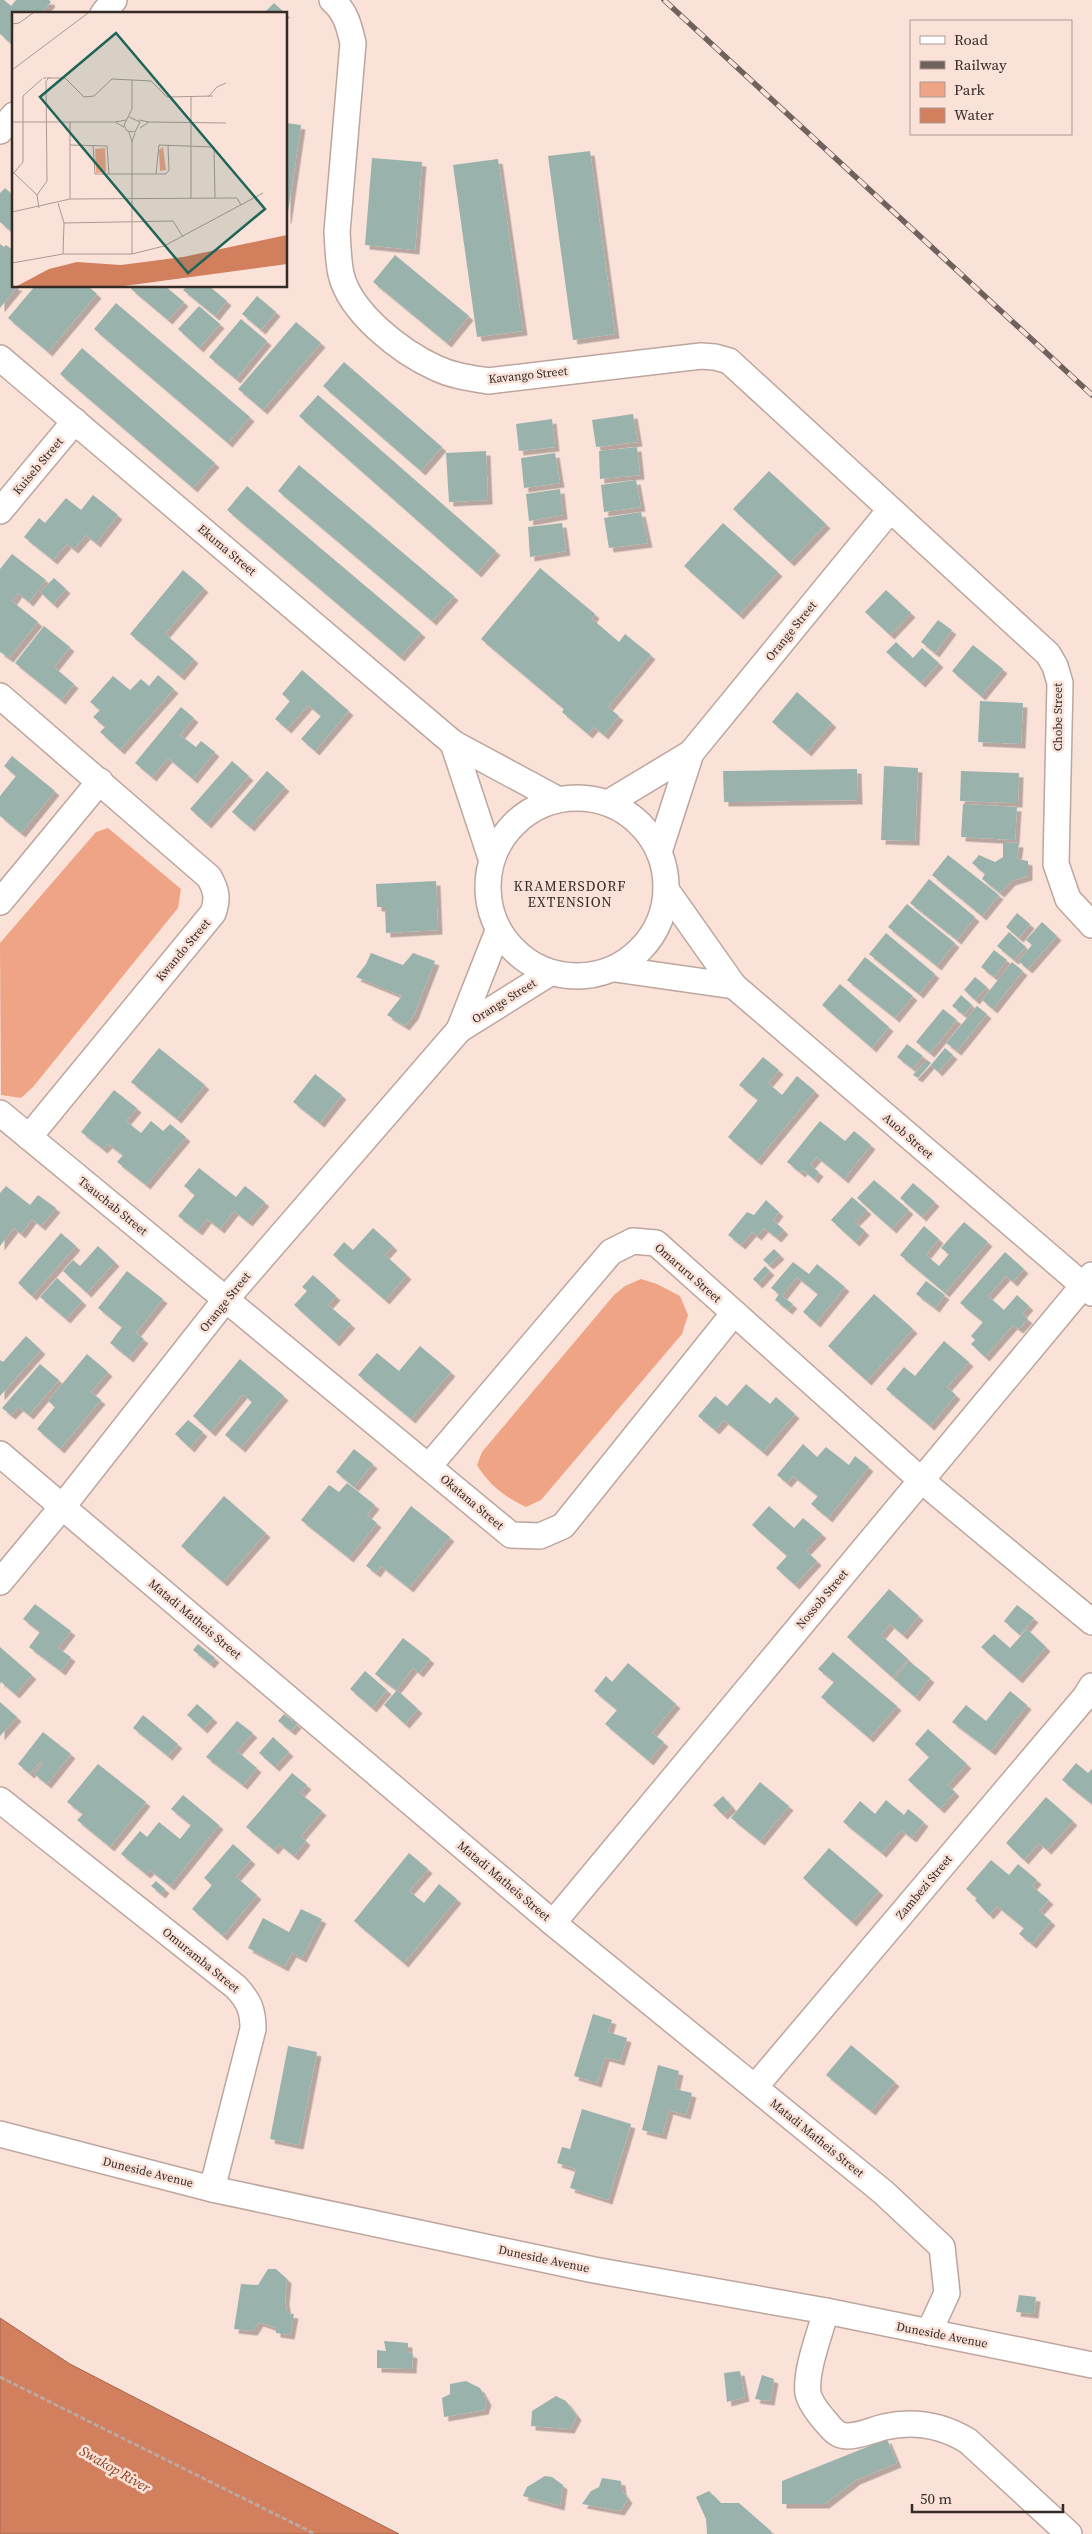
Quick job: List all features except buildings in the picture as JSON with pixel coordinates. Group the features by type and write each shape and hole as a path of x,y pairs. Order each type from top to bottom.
{"street":[{"path":"105,12 114,0"},
{"name":"Kavango Street","path":"332,0 340,7 348,20 353,43 337,232 341,275 363,313 385,334 436,368 460,377 488,381 715,356 729,362 890,510"},
{"path":"0,131 12,117"},
{"name":"Ekuma Street","path":"0,358 454,743 557,799"},
{"name":"Kuiseb Street","path":"0,511 75,421"},
{"name":"Orange Street","path":"608,803 691,753 890,510"},
{"name":"Chobe Street","path":"890,510 1048,654 1055,666 1060,683 1056,864 1068,899 1092,925"},
{"name":"Kwando Street","path":"0,696 209,877 216,889 217,901 213,914 28,1137"},
{"path":"454,743 491,858"},
{"name":"Orange Street","path":"659,852 691,753"},
{"path":"0,902 100,782"},
{"path":"582,798 608,803 629,814 647,831 659,852 665,871 667,891 662,915 652,938 635,956 615,969 594,976 572,977 550,973 529,963 511,949 498,931 489,907 487,883 491,858 506,832 528,811 557,799 582,798"},
{"name":"Auob Street","path":"667,891 734,986 1089,1285"},
{"name":"Orange Street","path":"459,1030 498,931"},
{"path":"615,969 734,986"},
{"name":"Orange Street","path":"0,1582 63,1506 226,1299 459,1030 550,973"},
{"name":"Tsauchab Street","path":"0,1114 226,1299"},
{"name":"Omaruru Street","path":"429,1466 611,1252 633,1241 656,1243 922,1480"},
{"name":"Nossob Street","path":"553,1923 922,1480 1089,1285"},
{"name":"Okatana Street","path":"226,1299 511,1535 540,1536 563,1526 734,1313"},
{"name":"Matadi Matheis Street","path":"0,1454 553,1923 883,2192 942,2247 947,2293 929,2332"},
{"path":"922,1480 1092,1622"},
{"name":"Zambezi Street","path":"755,2087 1085,1697 1092,1686"},
{"name":"Omuramba Street","path":"0,1800 236,1987 248,2000 253,2012 253,2029 212,2189"},
{"name":"Duneside Avenue","path":"0,2134 212,2189 594,2270 826,2311 1092,2365"},
{"path":"826,2311 812,2360 808,2392 813,2404 832,2429 843,2436 910,2424 931,2425 952,2431 968,2441 1069,2534"}],"path":[{"path":"0,2377 315,2534"}],"green space":[{"path":"108,828 181,889 178,908 33,1087 21,1098 1,1095 0,943 96,832"},
{"path":"641,1279 657,1284 680,1296 688,1315 682,1334 541,1500 526,1507 498,1490 481,1472 477,1465 482,1452 614,1295 625,1286"}],"water":[{"name":"Swakop River","path":"0,2318 70,2364 399,2534 0,2534"}],"railway":[{"path":"664,0 1092,395"}],"district":[{"name":"KRAMERSDORF EXTENSION","path":"570,894"}]}
